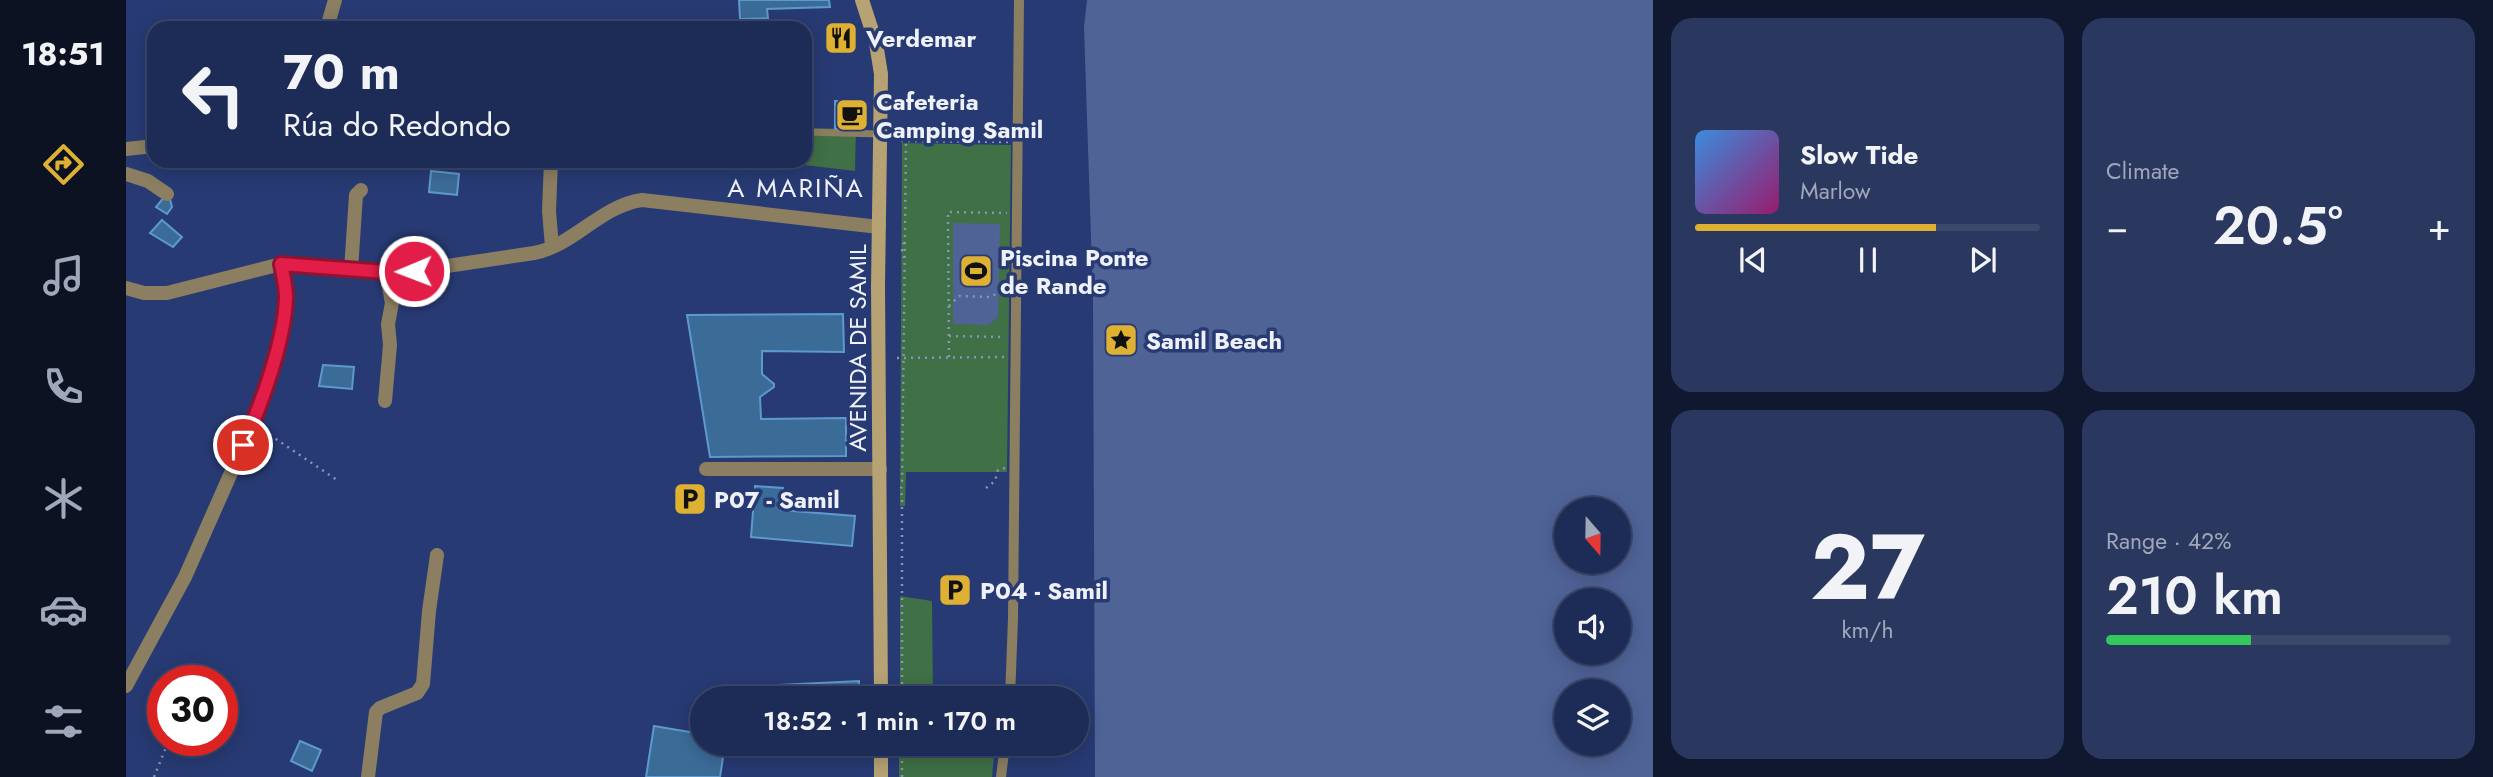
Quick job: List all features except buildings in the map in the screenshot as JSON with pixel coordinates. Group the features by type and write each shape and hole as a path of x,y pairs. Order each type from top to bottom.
{"main road":[{"name":"AVENIDA DE SAMIL","path":"862,0 880,57 881,686"},
{"path":"881,756 881,777"}],"street":[{"path":"329,21 335,0"},
{"path":"1010,686 1020,0"},
{"path":"126,149 147,147"},
{"path":"551,168 549,211 552,247"},
{"path":"126,174 148,181 167,194"},
{"path":"351,270 356,195 361,190"},
{"path":"126,288 144,293 167,293 281,264 386,272 414,271 534,253 552,247 623,203 642,200 879,227"},
{"path":"126,685 185,577 253,423 283,331 286,295 281,264"},
{"path":"385,401 390,345 388,324 392,303 386,272"},
{"path":"706,469 880,469"},
{"path":"368,777 376,712 418,692 423,684 437,555"},
{"path":"1001,777 1004,756"}],"lane":[{"path":"812,132 881,134"}],"path":[{"path":"902,686 900,358 906,255 904,141 1018,143"},
{"path":"949,357 948,212 1017,213"},
{"path":"904,242 900,250 904,257"},
{"path":"950,304 959,296 989,297 1001,290"},
{"path":"949,336 1016,337"},
{"path":"900,358 1016,357"},
{"path":"253,423 337,480"},
{"path":"986,488 995,481 998,470 1015,467"},
{"path":"154,777 163,756"},
{"path":"902,756 902,777"}],"green space":[{"path":"812,128 856,129 855,171 812,166"},
{"path":"902,143 1011,145 1007,472 906,472 905,506 900,506"},
{"path":"900,596 932,601 933,686 900,686"},
{"path":"899,756 994,756 992,777 899,777"}],"water":[{"path":"1087,0 1653,0 1653,777 1095,777 1093,298 1084,27"},
{"name":"Piscina Ponte de Rande","path":"953,223 1000,224 998,317 989,325 953,324"}],"place":[{"name":"Verdemar","path":"841,38"},
{"name":"Cafeteria Camping Samil","path":"852,115"},
{"name":"Piscina Ponte de Rande","path":"976,271"},
{"name":"Samil Beach","path":"1121,340"},
{"name":"P07 - Samil","path":"690,499"},
{"name":"P04 - Samil","path":"955,590"}],"district":[{"name":"A MARIÑA","path":"796,188"}],"route":[{"path":"243,445 253,423 283,331 286,295 281,264 400,273 414,271"}]}
